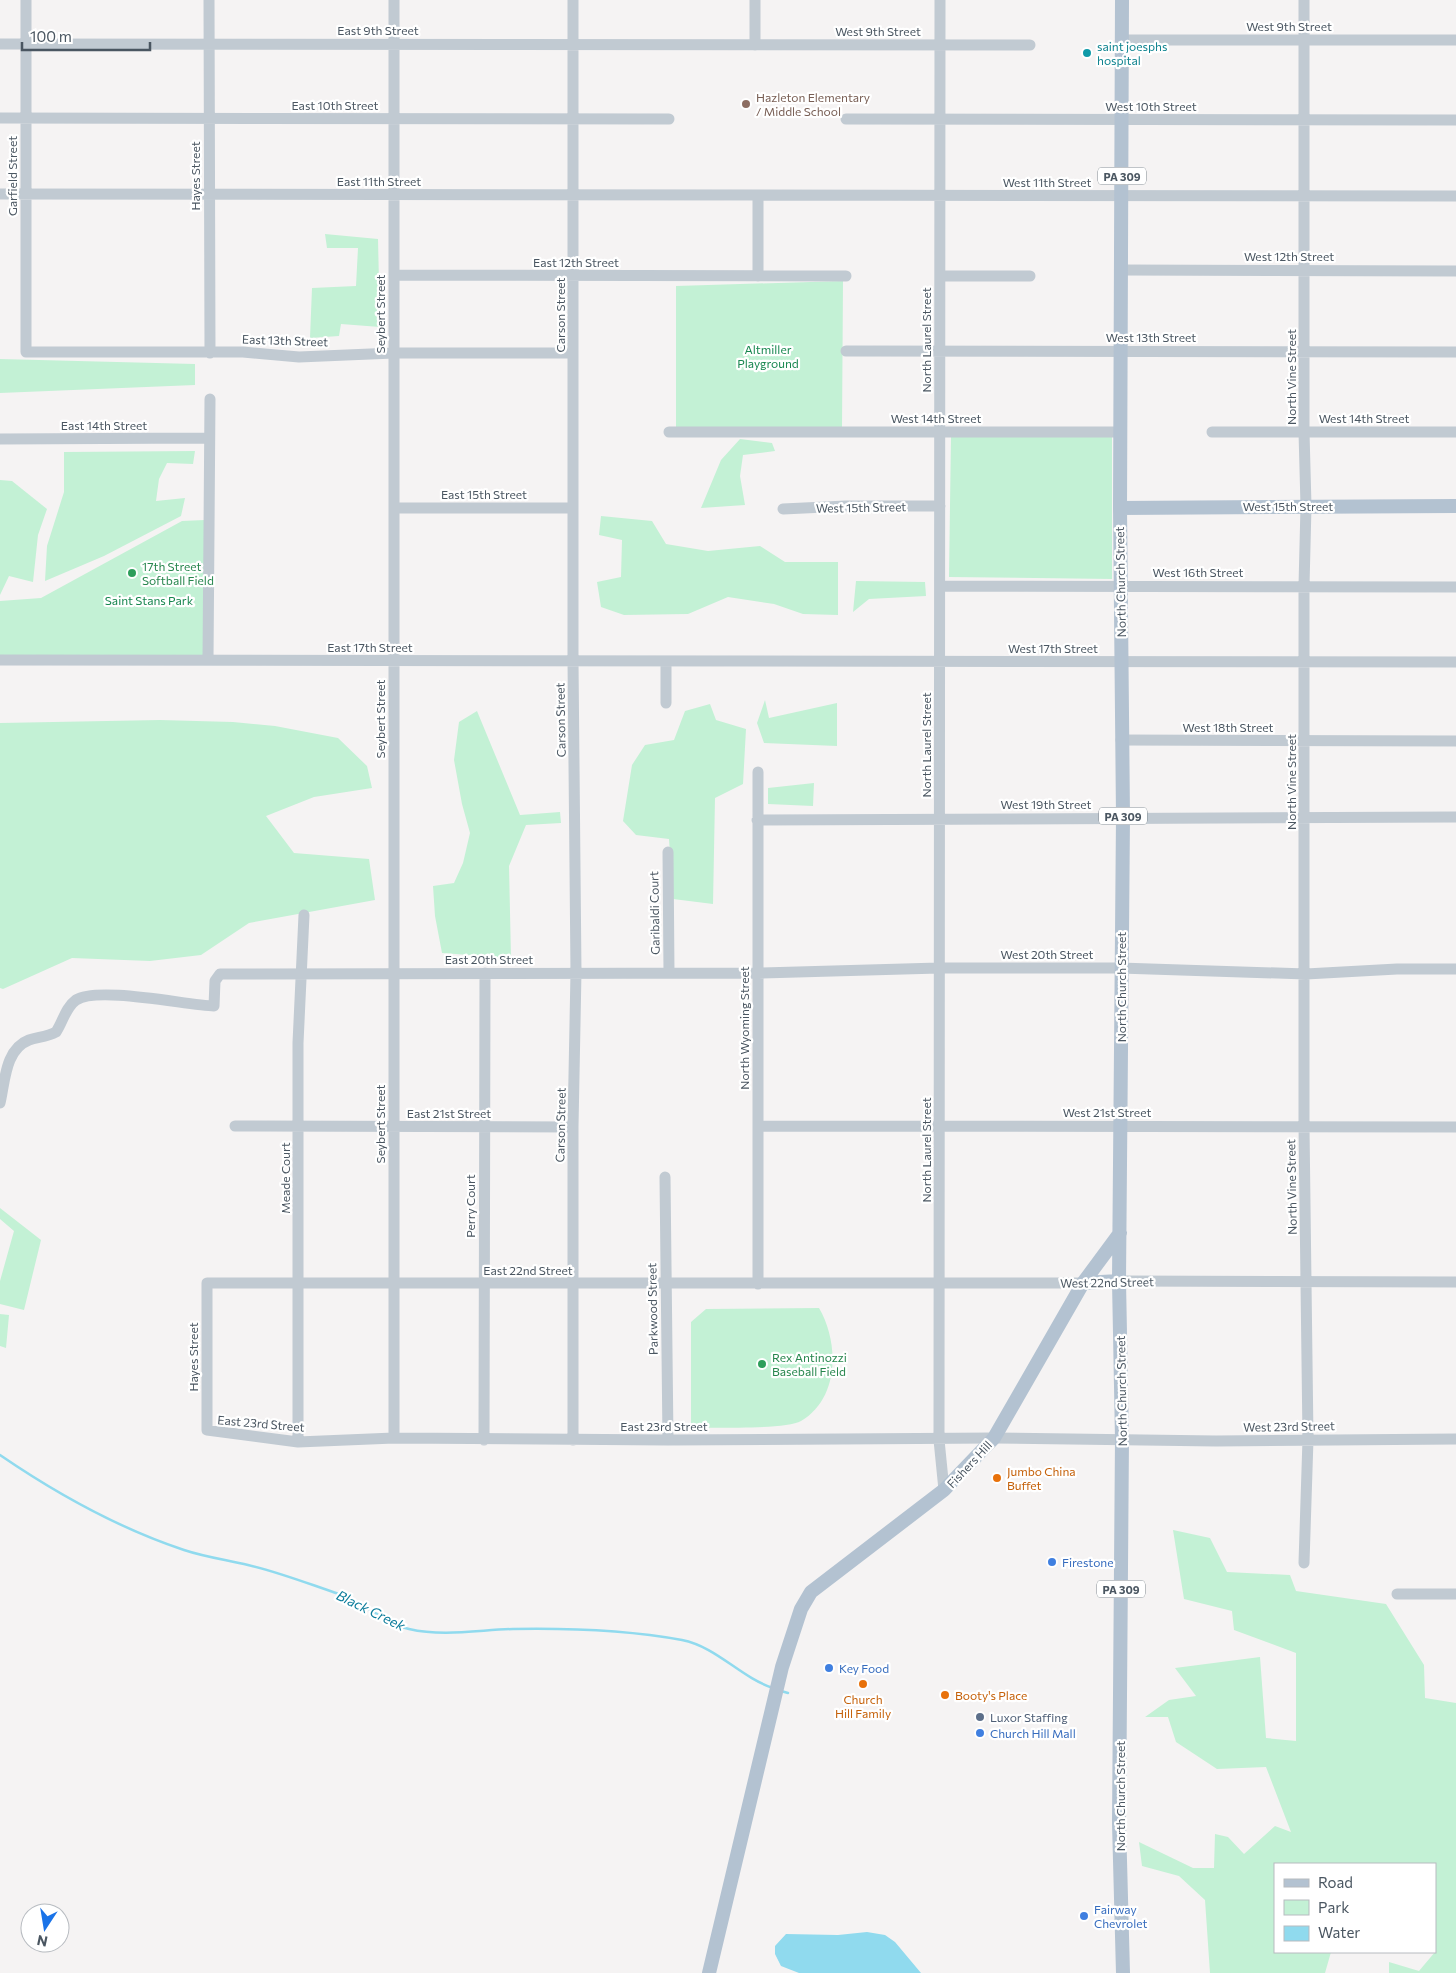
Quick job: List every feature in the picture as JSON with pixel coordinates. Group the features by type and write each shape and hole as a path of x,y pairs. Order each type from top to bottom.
{"main road":[{"name":"North Church Street","path":"1122,0 1122,432 1120,508 1123,817 1120,968 1122,1440 1119,1823 1123,1973"},
{"name":"West 15th Street","path":"1120,508 1456,506"},
{"name":"Fishers Hill","path":"709,1973 782,1667 800,1608 811,1592 944,1490 994,1438 1083,1283 1120,1233"},
{"name":"West 22nd Street","path":"1083,1283 1120,1281"}],"street":[{"name":"Garfield Street","path":"26,0 26,352"},
{"name":"Hayes Street","path":"208,0 210,353"},
{"name":"Seybert Street","path":"394,0 394,1438"},
{"name":"Carson Street","path":"573,1440 573,1127 576,972 573,661 574,0"},
{"path":"755,0 755,45"},
{"name":"North Laurel Street","path":"940,0 939,1440 944,1490"},
{"name":"North Vine Street","path":"1304,0 1304,432 1306,506 1304,586 1306,974 1304,1126 1308,1439 1304,1563"},
{"name":"West 9th Street","path":"1122,40 1456,40"},
{"name":"East 9th Street","path":"0,44 755,45"},
{"name":"West 9th Street","path":"755,45 1030,45"},
{"name":"East 10th Street","path":"0,118 669,119"},
{"name":"West 10th Street","path":"846,119 1456,120"},
{"name":"East 11th Street","path":"0,194 758,195"},
{"path":"758,195 758,276 846,276"},
{"name":"West 11th Street","path":"758,195 1456,196"},
{"name":"West 12th Street","path":"1122,270 1456,270"},
{"name":"East 12th Street","path":"394,275 758,276"},
{"path":"940,276 1030,276"},
{"name":"West 13th Street","path":"846,351 1456,352"},
{"name":"East 13th Street","path":"26,352 210,353 299,357 394,353 573,353"},
{"path":"208,660 208,438 210,399"},
{"name":"West 14th Street","path":"669,432 1122,432"},
{"name":"West 14th Street","path":"1212,432 1456,432"},
{"name":"East 14th Street","path":"0,439 208,438"},
{"name":"West 15th Street","path":"783,509 846,506 940,506"},
{"name":"East 15th Street","path":"394,508 573,508"},
{"name":"West 16th Street","path":"940,586 1456,587"},
{"name":"East 17th Street","path":"0,660 741,661"},
{"path":"666,661 666,703"},
{"name":"West 17th Street","path":"741,661 1456,662"},
{"name":"West 18th Street","path":"1121,740 1456,741"},
{"name":"North Wyoming Street","path":"758,772 758,1284"},
{"name":"West 19th Street","path":"757,820 1456,817"},
{"name":"Garibaldi Court","path":"668,852 669,973"},
{"name":"Meade Court","path":"298,1442 298,1043 303,974 304,915"},
{"name":"West 20th Street","path":"759,973 940,968 1120,968 1306,974 1397,969 1456,969"},
{"name":"East 20th Street","path":"0,1103 8,1064 17,1047 29,1040 56,1032 68,1007 75,1001 88,996 141,997 214,1006 215,981 220,974 394,972 759,973"},
{"name":"Perry Court","path":"484,1440 485,973"},
{"name":"East 21st Street","path":"235,1126 573,1127"},
{"name":"West 21st Street","path":"758,1126 1456,1127"},
{"name":"Parkwood Street","path":"665,1177 668,1440"},
{"name":"West 22nd Street","path":"1120,1281 1456,1282"},
{"name":"Hayes Street","path":"207,1430 207,1283 298,1283"},
{"name":"East 22nd Street","path":"298,1283 758,1284"},
{"name":"West 22nd Street","path":"758,1284 939,1285 1083,1283"},
{"name":"East 23rd Street","path":"207,1430 298,1442 394,1438 484,1440 939,1440 994,1438 1122,1440"},
{"name":"West 23rd Street","path":"1122,1440 1456,1438"},
{"path":"1397,1594 1456,1594"}],"green space":[{"path":"325,234 378,239 380,327 341,324 339,336 310,338 312,288 356,286 358,248 327,248"},
{"name":"Altmiller Playground","path":"843,281 842,428 676,428 676,286"},
{"path":"0,359 195,364 195,385 0,393"},
{"path":"951,436 1112,437 1112,579 949,577"},
{"path":"740,439 772,443 775,451 743,455 740,476 745,505 701,508 721,460"},
{"path":"195,451 193,464 167,463 159,479 156,501 185,498 181,516 104,556 45,581 47,546 64,492 64,452"},
{"path":"0,480 12,481 47,509 38,535 33,582 9,576 0,595"},
{"path":"601,516 652,521 666,544 708,551 760,546 785,562 838,562 838,615 803,614 774,604 728,597 688,614 624,615 601,607 597,582 621,577 622,540 599,535"},
{"name":"Saint Stans Park","path":"205,520 204,656 0,655 0,601 41,598 182,521"},
{"path":"856,581 925,582 926,596 869,599 853,612"},
{"path":"765,700 769,718 837,703 837,746 764,743 757,723"},
{"path":"710,704 716,720 746,729 743,784 715,798 713,904 673,899 669,839 636,835 623,821 632,765 645,745 674,740 685,711"},
{"path":"477,711 520,815 560,812 561,823 526,825 509,866 511,958 442,953 435,916 433,886 454,883 463,863 470,833 462,804 454,760 459,722"},
{"path":"160,720 233,722 275,726 338,738 367,766 372,788 314,797 266,816 294,853 369,859 375,900 249,923 201,955 150,961 72,958 3,989 0,988 0,723"},
{"path":"814,783 813,806 768,804 768,788"},
{"path":"0,1208 41,1240 24,1310 0,1304 0,1281 14,1231 0,1219"},
{"name":"Rex Antinozzi Baseball Field","path":"819,1308 826,1322 830,1337 832,1369 829,1384 823,1398 814,1411 801,1421 780,1426 691,1428 691,1322 706,1309"},
{"path":"0,1314 9,1315 6,1348 0,1346"},
{"path":"1173,1530 1210,1538 1227,1572 1290,1575 1296,1591 1386,1604 1424,1665 1425,1698 1456,1703 1456,1973 1389,1973 1389,1962 1419,1971 1436,1953 1436,1863 1274,1863 1274,1953 1331,1953 1325,1973 1210,1973 1205,1900 1179,1876 1142,1866 1139,1842 1193,1868 1214,1868 1215,1834 1228,1837 1244,1854 1275,1826 1291,1832 1266,1767 1217,1769 1176,1742 1168,1717 1145,1717 1169,1700 1196,1696 1175,1668 1260,1657 1266,1738 1296,1741 1296,1653 1234,1630 1232,1611 1184,1599"}],"water":[{"path":"867,1932 885,1935 895,1942 921,1973 799,1973 781,1966 775,1954 775,1946 786,1934 838,1935"}],"waterway":[{"name":"Black Creek","path":"0,1455 89,1509 135,1531 208,1557 271,1571 339,1594 391,1622 409,1629 435,1633 513,1629 576,1629 682,1640 706,1649 750,1677 773,1688"},
{"name":"Black Creek","path":"781,1691 788,1693"}],"place":[{"name":"saint joesphs hospital","path":"1087,53"},
{"name":"Hazleton Elementary / Middle School","path":"746,104"},
{"name":"17th Street Softball Field","path":"132,573"},
{"name":"Rex Antinozzi Baseball Field","path":"762,1364"},
{"name":"Jumbo China Buffet","path":"997,1478"},
{"name":"Firestone","path":"1052,1562"},
{"name":"Key Food","path":"829,1668"},
{"name":"Church Hill Family","path":"863,1684"},
{"name":"Booty's Place","path":"945,1695"},
{"name":"Luxor Staffing","path":"980,1717"},
{"name":"Church Hill Mall","path":"980,1733"},
{"name":"Fairway Chevrolet","path":"1084,1916"}]}
